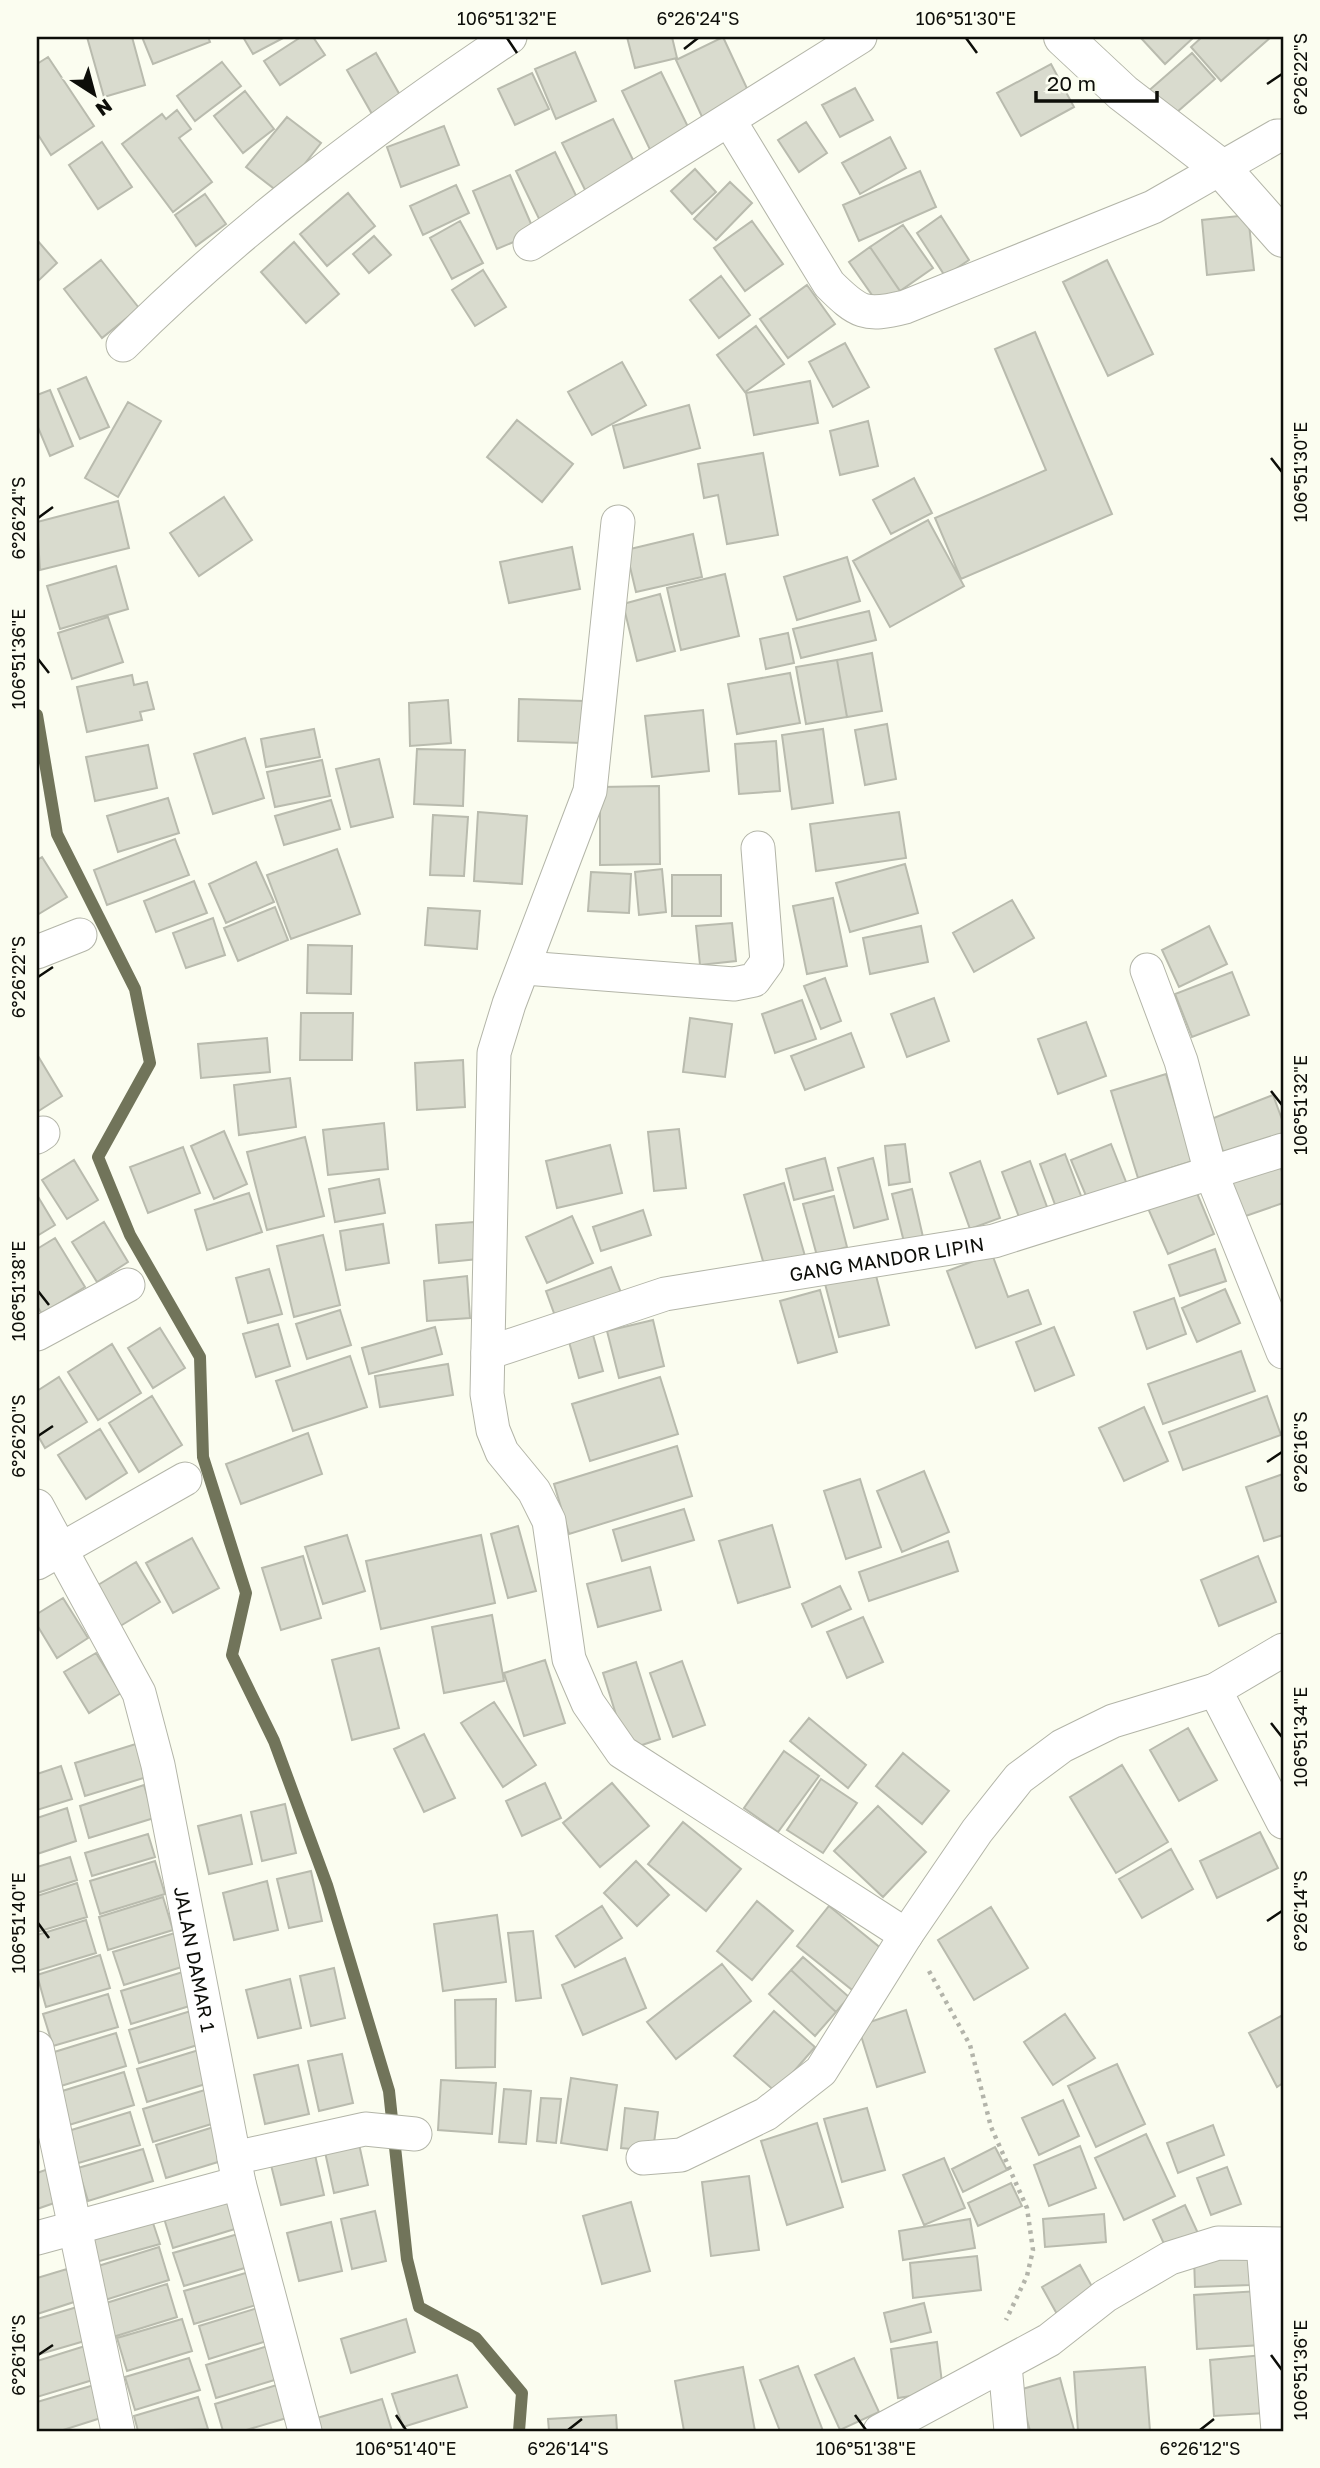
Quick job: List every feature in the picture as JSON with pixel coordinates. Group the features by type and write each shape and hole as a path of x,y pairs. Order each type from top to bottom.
{"street":[{"path":"530,244 860,37"},
{"path":"1063,37 1123,93 1222,169 1283,238"},
{"path":"123,345 195,275 499,40"},
{"path":"729,120 829,284 850,305 875,314 905,307 1153,207 1281,133"},
{"path":"618,522 590,791 494,1053 487,1394 493,1430 502,1452 534,1491 548,1521 569,1658 588,1703 622,1752 906,1935"},
{"path":"525,968 734,985 754,980 766,962 758,848"},
{"path":"37,952 80,935"},
{"path":"1147,970 1181,1062 1211,1173 1283,1352"},
{"name":"GANG MANDOR LIPIN","path":"488,1353 665,1294 994,1241 1283,1150"},
{"path":"37,1334 128,1285"},
{"path":"50,1556 185,1479"},
{"name":"JALAN DAMAR 1","path":"37,1506 50,1556 139,1693 158,1765 237,2171 305,2431"},
{"path":"643,2158 681,2155 742,2126 766,2114 821,2071 906,1935 977,1831 1019,1778 1062,1746 1113,1721 1215,1690 1283,1650"},
{"path":"1215,1690 1283,1822"},
{"path":"37,2048 118,2431"},
{"path":"37,2238 365,2129 407,2132"},
{"path":"880,2431 1049,2340 1105,2296 1170,2258 1218,2243 1273,2244 1278,2431"},
{"path":"1005,2365 1011,2431"}],"path":[{"path":"906,1935 956,2014 970,2045 991,2127 1027,2208 1033,2250 1027,2276 1003,2330 1005,2365"}],"building":[{"path":"87,37 132,37 145,85 104,97"},
{"path":"142,37 208,37 210,42 153,64"},
{"path":"243,37 285,37 253,54"},
{"path":"301,37 313,37 325,55 280,85 264,61"},
{"path":"627,37 672,37 677,58 635,68"},
{"path":"723,37 751,97 703,119 676,60"},
{"path":"1140,37 1194,37 1165,64"},
{"path":"1202,37 1271,37 1221,81 1191,47"},
{"path":"575,52 596,101 556,119 535,69"},
{"path":"376,53 401,97 372,114 347,70"},
{"path":"1192,53 1215,79 1169,119 1146,93"},
{"path":"48,57 94,126 51,155 37,133 37,64"},
{"path":"222,62 241,86 195,121 177,96"},
{"path":"1051,64 1074,107 1021,136 997,93"},
{"path":"661,72 694,139 654,158 622,91"},
{"path":"532,73 549,109 515,125 498,89"},
{"path":"855,88 873,120 840,137 822,105"},
{"path":"245,91 274,129 243,153 214,116"},
{"path":"177,110 191,129 179,138 212,182 173,212 122,144 162,114 166,119"},
{"path":"287,117 321,143 281,194 246,167"},
{"path":"613,119 640,174 589,198 562,143"},
{"path":"806,122 827,153 799,172 778,140"},
{"path":"444,126 459,165 401,187 387,147"},
{"path":"890,137 906,168 860,194 842,163"},
{"path":"102,142 132,187 98,209 69,165"},
{"path":"555,152 582,208 543,227 516,171"},
{"path":"695,169 716,192 692,214 671,191"},
{"path":"920,171 936,207 859,241 843,205"},
{"path":"510,175 535,233 497,249 473,191"},
{"path":"730,182 752,203 716,240 694,219"},
{"path":"456,185 469,213 423,235 410,206"},
{"path":"348,193 375,226 327,266 300,234"},
{"path":"205,194 226,224 196,246 175,215"},
{"path":"1248,215 1254,270 1207,275 1202,220"},
{"path":"941,216 969,260 945,276 917,233"},
{"path":"460,221 483,263 452,279 430,238"},
{"path":"752,221 783,264 745,291 714,248"},
{"path":"903,225 933,268 900,291 870,247"},
{"path":"374,236 391,255 369,273 353,254"},
{"path":"37,240 57,263 37,282"},
{"path":"294,242 339,294 306,323 261,272"},
{"path":"870,247 900,291 879,305 849,262"},
{"path":"101,260 139,308 102,338 64,289"},
{"path":"1107,260 1153,354 1108,376 1063,282"},
{"path":"483,270 506,307 475,326 452,290"},
{"path":"721,276 750,315 719,338 690,300"},
{"path":"807,285 835,324 788,358 760,319"},
{"path":"756,326 784,364 745,392 717,355"},
{"path":"1035,332 1112,514 961,579 935,518 1046,470 995,349"},
{"path":"845,343 869,387 833,407 809,362"},
{"path":"622,362 646,405 592,435 568,392"},
{"path":"86,377 109,427 80,439 58,389"},
{"path":"810,381 818,423 754,435 746,393"},
{"path":"50,390 73,446 50,456 37,425 37,395"},
{"path":"128,402 161,421 118,497 85,478"},
{"path":"689,405 700,448 624,468 613,426"},
{"path":"517,420 573,464 542,502 487,457"},
{"path":"868,421 878,466 840,475 830,431"},
{"path":"763,453 778,535 727,544 718,495 704,498 698,464"},
{"path":"914,478 932,513 891,534 873,500"},
{"path":"224,497 252,540 199,576 170,533"},
{"path":"118,501 129,548 40,570 37,522"},
{"path":"928,520 964,586 890,627 853,561"},
{"path":"693,534 702,577 636,592 626,550"},
{"path":"572,547 580,589 509,603 500,562"},
{"path":"847,557 860,601 797,620 784,577"},
{"path":"116,566 128,609 60,629 47,586"},
{"path":"725,574 739,636 681,650 667,588"},
{"path":"660,594 675,651 637,661 623,604"},
{"path":"869,611 876,640 801,658 793,629"},
{"path":"108,617 123,662 72,679 58,633"},
{"path":"788,633 794,663 766,669 760,639"},
{"path":"872,653 882,711 847,717 837,660"},
{"path":"837,660 847,717 806,724 796,667"},
{"path":"790,673 800,723 737,734 728,684"},
{"path":"132,675 134,685 147,682 154,709 140,712 142,720 87,732 77,687"},
{"path":"519,699 584,701 582,743 518,741"},
{"path":"448,700 451,743 410,746 409,703"},
{"path":"703,710 709,771 652,777 645,716"},
{"path":"887,724 896,779 865,785 855,730"},
{"path":"314,729 320,757 266,767 261,739"},
{"path":"823,729 833,803 792,809 782,735"},
{"path":"245,738 264,798 213,814 194,754"},
{"path":"776,741 780,791 739,794 735,744"},
{"path":"148,745 157,788 95,801 86,757"},
{"path":"417,749 465,750 463,806 414,804"},
{"path":"379,759 393,817 351,827 336,769"},
{"path":"322,760 330,796 275,807 267,772"},
{"path":"659,786 660,864 600,865 600,787"},
{"path":"168,798 179,833 118,852 107,816"},
{"path":"331,800 340,829 284,845 275,816"},
{"path":"478,812 527,816 522,884 474,881"},
{"path":"899,812 906,858 816,871 810,824"},
{"path":"433,815 468,817 464,876 430,875"},
{"path":"175,839 189,875 107,905 94,870"},
{"path":"337,849 360,914 291,939 267,875"},
{"path":"42,857 67,897 37,915 37,860"},
{"path":"256,862 274,902 226,923 209,884"},
{"path":"905,864 918,913 850,932 836,883"},
{"path":"662,869 666,912 639,915 635,872"},
{"path":"591,872 631,874 629,913 588,911"},
{"path":"672,875 721,875 721,916 672,916"},
{"path":"194,881 207,913 156,932 144,901"},
{"path":"833,898 847,966 807,974 793,906"},
{"path":"1012,900 1034,938 974,972 953,933"},
{"path":"275,907 288,940 238,961 224,928"},
{"path":"428,908 480,911 477,949 425,945"},
{"path":"213,918 225,955 186,968 173,933"},
{"path":"732,923 736,961 700,965 696,926"},
{"path":"921,926 928,962 870,974 863,938"},
{"path":"1209,926 1227,964 1179,987 1162,950"},
{"path":"308,945 352,946 351,994 307,993"},
{"path":"1232,972 1249,1015 1192,1037 1175,994"},
{"path":"825,978 841,1021 821,1029 804,986"},
{"path":"934,998 949,1041 907,1057 891,1014"},
{"path":"802,1000 816,1039 775,1053 762,1014"},
{"path":"301,1013 353,1013 352,1060 300,1060"},
{"path":"690,1018 732,1024 725,1077 683,1072"},
{"path":"1086,1022 1106,1076 1058,1094 1038,1039"},
{"path":"851,1033 864,1067 805,1090 791,1056"},
{"path":"267,1038 270,1072 201,1078 198,1044"},
{"path":"37,1056 62,1096 37,1112"},
{"path":"463,1060 465,1107 417,1110 415,1063"},
{"path":"1166,1074 1193,1161 1138,1178 1111,1091"},
{"path":"290,1078 296,1127 239,1135 234,1085"},
{"path":"1273,1095 1283,1122 1283,1137 1226,1159 1211,1119"},
{"path":"384,1123 388,1169 328,1175 323,1130"},
{"path":"679,1129 686,1188 654,1191 648,1132"},
{"path":"224,1131 247,1184 214,1199 191,1146"},
{"path":"305,1137 324,1216 267,1230 247,1152"},
{"path":"905,1144 910,1182 889,1185 885,1146"},
{"path":"1111,1144 1128,1187 1089,1203 1071,1160"},
{"path":"610,1145 622,1193 557,1208 546,1161"},
{"path":"183,1147 200,1193 148,1213 130,1167"},
{"path":"1065,1154 1083,1201 1057,1210 1040,1164"},
{"path":"825,1158 833,1190 794,1200 786,1169"},
{"path":"873,1158 888,1219 854,1228 838,1168"},
{"path":"1278,1159 1283,1175 1283,1203 1240,1218 1226,1177"},
{"path":"74,1160 98,1200 67,1219 42,1180"},
{"path":"980,1161 1000,1218 970,1229 950,1173"},
{"path":"1030,1161 1050,1215 1022,1225 1002,1172"},
{"path":"379,1179 385,1213 335,1222 329,1189"},
{"path":"784,1183 807,1263 767,1275 744,1195"},
{"path":"1194,1186 1214,1234 1168,1254 1147,1206"},
{"path":"912,1189 923,1237 904,1242 892,1194"},
{"path":"249,1193 262,1232 207,1250 195,1210"},
{"path":"37,1195 55,1225 37,1236"},
{"path":"834,1196 847,1247 817,1256 803,1204"},
{"path":"643,1210 651,1235 601,1251 593,1227"},
{"path":"572,1216 593,1263 547,1283 526,1237"},
{"path":"104,1222 128,1262 97,1282 72,1242"},
{"path":"474,1222 478,1259 439,1263 436,1225"},
{"path":"383,1224 389,1263 346,1270 340,1231"},
{"path":"323,1235 340,1305 294,1317 277,1246"},
{"path":"55,1238 85,1287 42,1314 37,1306 37,1249"},
{"path":"1215,1249 1226,1281 1180,1296 1169,1265"},
{"path":"992,1254 1008,1297 1028,1290 1041,1324 976,1348 947,1271"},
{"path":"611,1267 625,1303 559,1327 546,1291"},
{"path":"874,1268 889,1325 839,1337 824,1280"},
{"path":"269,1269 282,1314 248,1323 236,1278"},
{"path":"467,1276 470,1318 427,1321 424,1281"},
{"path":"1225,1289 1240,1323 1197,1342 1182,1308"},
{"path":"820,1290 837,1352 798,1363 780,1301"},
{"path":"1174,1298 1186,1334 1147,1349 1134,1312"},
{"path":"340,1310 351,1345 307,1359 296,1324"},
{"path":"653,1320 664,1366 619,1378 607,1331"},
{"path":"278,1324 290,1366 256,1377 243,1334"},
{"path":"590,1324 603,1371 579,1378 566,1331"},
{"path":"435,1327 442,1354 369,1374 362,1348"},
{"path":"1054,1327 1074,1375 1035,1391 1016,1342"},
{"path":"160,1328 185,1368 153,1388 128,1348"},
{"path":"112,1344 141,1393 98,1420 68,1372"},
{"path":"1241,1351 1255,1391 1163,1424 1148,1384"},
{"path":"350,1356 367,1407 293,1431 276,1381"},
{"path":"448,1364 453,1395 380,1407 375,1376"},
{"path":"59,1377 87,1422 45,1448 37,1434 37,1391"},
{"path":"660,1377 678,1434 590,1461 572,1404"},
{"path":"152,1396 182,1445 139,1472 109,1423"},
{"path":"1267,1396 1281,1435 1183,1470 1169,1432"},
{"path":"1144,1407 1168,1461 1124,1481 1099,1428"},
{"path":"100,1429 127,1473 86,1499 58,1455"},
{"path":"308,1433 322,1474 241,1504 226,1464"},
{"path":"677,1446 692,1496 569,1534 554,1484"},
{"path":"924,1471 949,1532 902,1552 877,1491"},
{"path":"1283,1474 1283,1535 1264,1541 1246,1487"},
{"path":"860,1479 881,1547 846,1559 824,1491"},
{"path":"684,1509 694,1540 622,1561 613,1530"},
{"path":"772,1525 790,1587 738,1603 719,1541"},
{"path":"518,1526 536,1591 508,1598 491,1534"},
{"path":"347,1535 365,1591 323,1604 305,1547"},
{"path":"481,1535 495,1603 381,1629 366,1561"},
{"path":"192,1538 219,1588 173,1613 146,1563"},
{"path":"948,1541 958,1571 869,1601 859,1572"},
{"path":"303,1556 321,1618 281,1630 262,1568"},
{"path":"1258,1556 1276,1602 1219,1626 1201,1580"},
{"path":"136,1562 160,1602 117,1628 93,1588"},
{"path":"650,1567 661,1610 598,1627 587,1584"},
{"path":"840,1586 851,1609 812,1627 802,1604"},
{"path":"63,1598 88,1638 57,1658 37,1625 37,1614"},
{"path":"492,1615 504,1681 444,1693 432,1627"},
{"path":"863,1617 883,1662 847,1678 827,1632"},
{"path":"379,1648 399,1728 352,1740 332,1660"},
{"path":"96,1653 121,1693 89,1713 64,1672"},
{"path":"545,1660 565,1723 524,1736 504,1673"},
{"path":"682,1661 705,1725 673,1737 650,1673"},
{"path":"636,1662 660,1739 627,1750 603,1673"},
{"path":"494,1702 536,1765 503,1787 461,1723"},
{"path":"809,1718 866,1765 848,1788 790,1741"},
{"path":"1188,1728 1217,1780 1179,1801 1150,1750"},
{"path":"424,1734 455,1798 424,1812 394,1749"},
{"path":"139,1743 150,1776 85,1796 75,1763"},
{"path":"784,1751 819,1776 778,1832 744,1808"},
{"path":"903,1753 949,1791 922,1824 876,1786"},
{"path":"1122,1765 1168,1842 1116,1873 1070,1797"},
{"path":"61,1766 72,1799 37,1810 37,1774"},
{"path":"821,1779 857,1803 823,1853 787,1830"},
{"path":"545,1783 561,1818 522,1836 506,1801"},
{"path":"612,1783 649,1826 600,1867 563,1823"},
{"path":"144,1785 154,1818 89,1838 80,1806"},
{"path":"285,1804 296,1853 262,1861 251,1812"},
{"path":"878,1806 926,1852 883,1897 834,1851"},
{"path":"67,1808 76,1841 37,1854 37,1818"},
{"path":"241,1815 252,1864 209,1874 198,1826"},
{"path":"683,1822 741,1869 706,1911 648,1864"},
{"path":"1260,1832 1278,1868 1217,1898 1200,1861"},
{"path":"148,1834 155,1857 92,1876 85,1853"},
{"path":"1171,1849 1193,1889 1142,1918 1119,1879"},
{"path":"70,1857 77,1880 37,1893 37,1867"},
{"path":"155,1861 165,1894 100,1914 90,1881"},
{"path":"636,1861 669,1895 637,1926 604,1893"},
{"path":"311,1871 322,1921 289,1928 277,1879"},
{"path":"267,1881 278,1930 234,1940 223,1893"},
{"path":"77,1883 87,1917 37,1932 37,1896"},
{"path":"163,1897 173,1930 108,1950 99,1917"},
{"path":"757,1901 793,1931 752,1980 717,1951"},
{"path":"602,1906 622,1938 575,1967 556,1936"},
{"path":"829,1906 888,1954 856,1993 797,1946"},
{"path":"991,1907 1028,1968 974,2000 938,1940"},
{"path":"497,1915 506,1982 443,1991 434,1924"},
{"path":"86,1920 96,1953 37,1971 37,1935"},
{"path":"533,1931 541,1998 516,2001 508,1933"},
{"path":"178,1932 188,1965 124,1985 113,1952"},
{"path":"100,1955 110,1988 46,2007 37,1975"},
{"path":"803,1957 849,1997 836,2012 791,1970"},
{"path":"625,1958 646,2008 583,2035 562,1985"},
{"path":"722,1964 751,2001 676,2059 647,2022"},
{"path":"334,1968 345,2018 311,2026 300,1976"},
{"path":"791,1970 836,2012 815,2036 769,1994"},
{"path":"186,1971 196,2004 131,2024 121,1991"},
{"path":"290,1979 301,2028 258,2038 246,1990"},
{"path":"108,1994 118,2027 53,2046 43,2014"},
{"path":"496,1999 495,2067 456,2068 455,2000"},
{"path":"194,2010 204,2043 139,2063 129,2030"},
{"path":"906,2010 925,2072 877,2087 858,2026"},
{"path":"774,2011 815,2047 776,2092 734,2056"},
{"path":"1065,2014 1095,2058 1053,2085 1024,2042"},
{"path":"1283,2015 1283,2083 1277,2087 1249,2033"},
{"path":"116,2033 126,2066 61,2086 51,2053"},
{"path":"202,2049 212,2082 147,2102 137,2069"},
{"path":"342,2054 353,2103 319,2111 308,2061"},
{"path":"1117,2064 1145,2124 1096,2147 1068,2086"},
{"path":"298,2065 309,2114 265,2124 254,2075"},
{"path":"124,2072 134,2105 69,2125 59,2092"},
{"path":"571,2078 617,2085 607,2150 561,2143"},
{"path":"441,2080 496,2083 492,2134 438,2130"},
{"path":"208,2089 218,2122 153,2142 143,2109"},
{"path":"504,2089 531,2091 526,2144 499,2142"},
{"path":"541,2098 561,2099 556,2143 537,2141"},
{"path":"1063,2100 1079,2136 1039,2155 1022,2118"},
{"path":"625,2108 658,2112 653,2151 621,2148"},
{"path":"867,2108 885,2170 842,2182 824,2119"},
{"path":"130,2112 140,2145 75,2164 65,2132"},
{"path":"817,2123 843,2207 787,2225 761,2141"},
{"path":"220,2125 231,2158 166,2178 156,2145"},
{"path":"1213,2125 1224,2155 1178,2173 1167,2143"},
{"path":"1146,2134 1175,2196 1124,2220 1095,2158"},
{"path":"357,2135 368,2185 334,2193 323,2143"},
{"path":"313,2146 324,2195 281,2205 269,2157"},
{"path":"1080,2146 1096,2188 1049,2206 1034,2165"},
{"path":"995,2147 1007,2170 963,2192 952,2169"},
{"path":"143,2149 153,2181 88,2201 78,2168"},
{"path":"944,2158 965,2208 924,2225 903,2175"},
{"path":"1227,2167 1241,2204 1211,2215 1197,2178"},
{"path":"48,2169 57,2202 37,2209 37,2173"},
{"path":"749,2176 759,2250 711,2256 702,2182"},
{"path":"1011,2183 1022,2206 978,2226 968,2203"},
{"path":"227,2195 238,2228 173,2248 163,2215"},
{"path":"631,2202 650,2271 602,2284 583,2216"},
{"path":"1185,2205 1202,2242 1170,2257 1153,2220"},
{"path":"375,2211 386,2261 352,2269 341,2219"},
{"path":"1104,2214 1106,2242 1045,2247 1043,2219"},
{"path":"970,2219 975,2248 903,2260 899,2231"},
{"path":"152,2220 160,2244 96,2262 89,2239"},
{"path":"331,2222 342,2271 299,2281 287,2233"},
{"path":"238,2234 248,2267 184,2286 173,2253"},
{"path":"159,2247 169,2280 105,2300 95,2267"},
{"path":"977,2256 981,2290 913,2298 910,2263"},
{"path":"1250,2256 1250,2285 1195,2287 1194,2258"},
{"path":"1080,2265 1095,2292 1057,2314 1042,2287"},
{"path":"67,2269 77,2301 37,2314 37,2278"},
{"path":"249,2272 259,2304 194,2324 184,2291"},
{"path":"167,2284 177,2317 113,2337 103,2304"},
{"path":"1259,2291 1262,2345 1197,2349 1194,2295"},
{"path":"924,2303 931,2332 891,2342 884,2313"},
{"path":"264,2306 273,2339 209,2359 199,2326"},
{"path":"77,2307 88,2340 37,2355 37,2319"},
{"path":"182,2319 192,2351 127,2371 117,2338"},
{"path":"406,2319 415,2352 351,2373 341,2339"},
{"path":"937,2342 943,2391 898,2398 891,2349"},
{"path":"271,2345 281,2378 216,2398 206,2365"},
{"path":"85,2346 96,2379 37,2397 37,2361"},
{"path":"1263,2355 1266,2413 1214,2416 1210,2360"},
{"path":"189,2358 200,2390 135,2410 125,2377"},
{"path":"854,2358 879,2412 840,2430 815,2375"},
{"path":"798,2366 823,2431 780,2431 760,2380"},
{"path":"743,2367 755,2431 684,2431 675,2381"},
{"path":"1145,2367 1150,2431 1078,2431 1074,2372"},
{"path":"457,2375 467,2407 403,2427 392,2394"},
{"path":"1060,2378 1074,2430 1030,2431 1019,2390"},
{"path":"280,2384 290,2417 243,2431 223,2431 215,2404"},
{"path":"94,2385 104,2417 60,2431 37,2431 37,2402"},
{"path":"198,2397 208,2429 138,2431 134,2416"},
{"path":"382,2399 392,2431 321,2431 317,2418"},
{"path":"616,2415 617,2431 549,2431 548,2419"}],"waterway":[{"path":"37,715 57,834 135,989 150,1063 98,1157 130,1235 200,1357 203,1457 246,1593 232,1655 274,1741 327,1885 389,2091 407,2259 419,2307 476,2338 522,2393 519,2431"}]}
